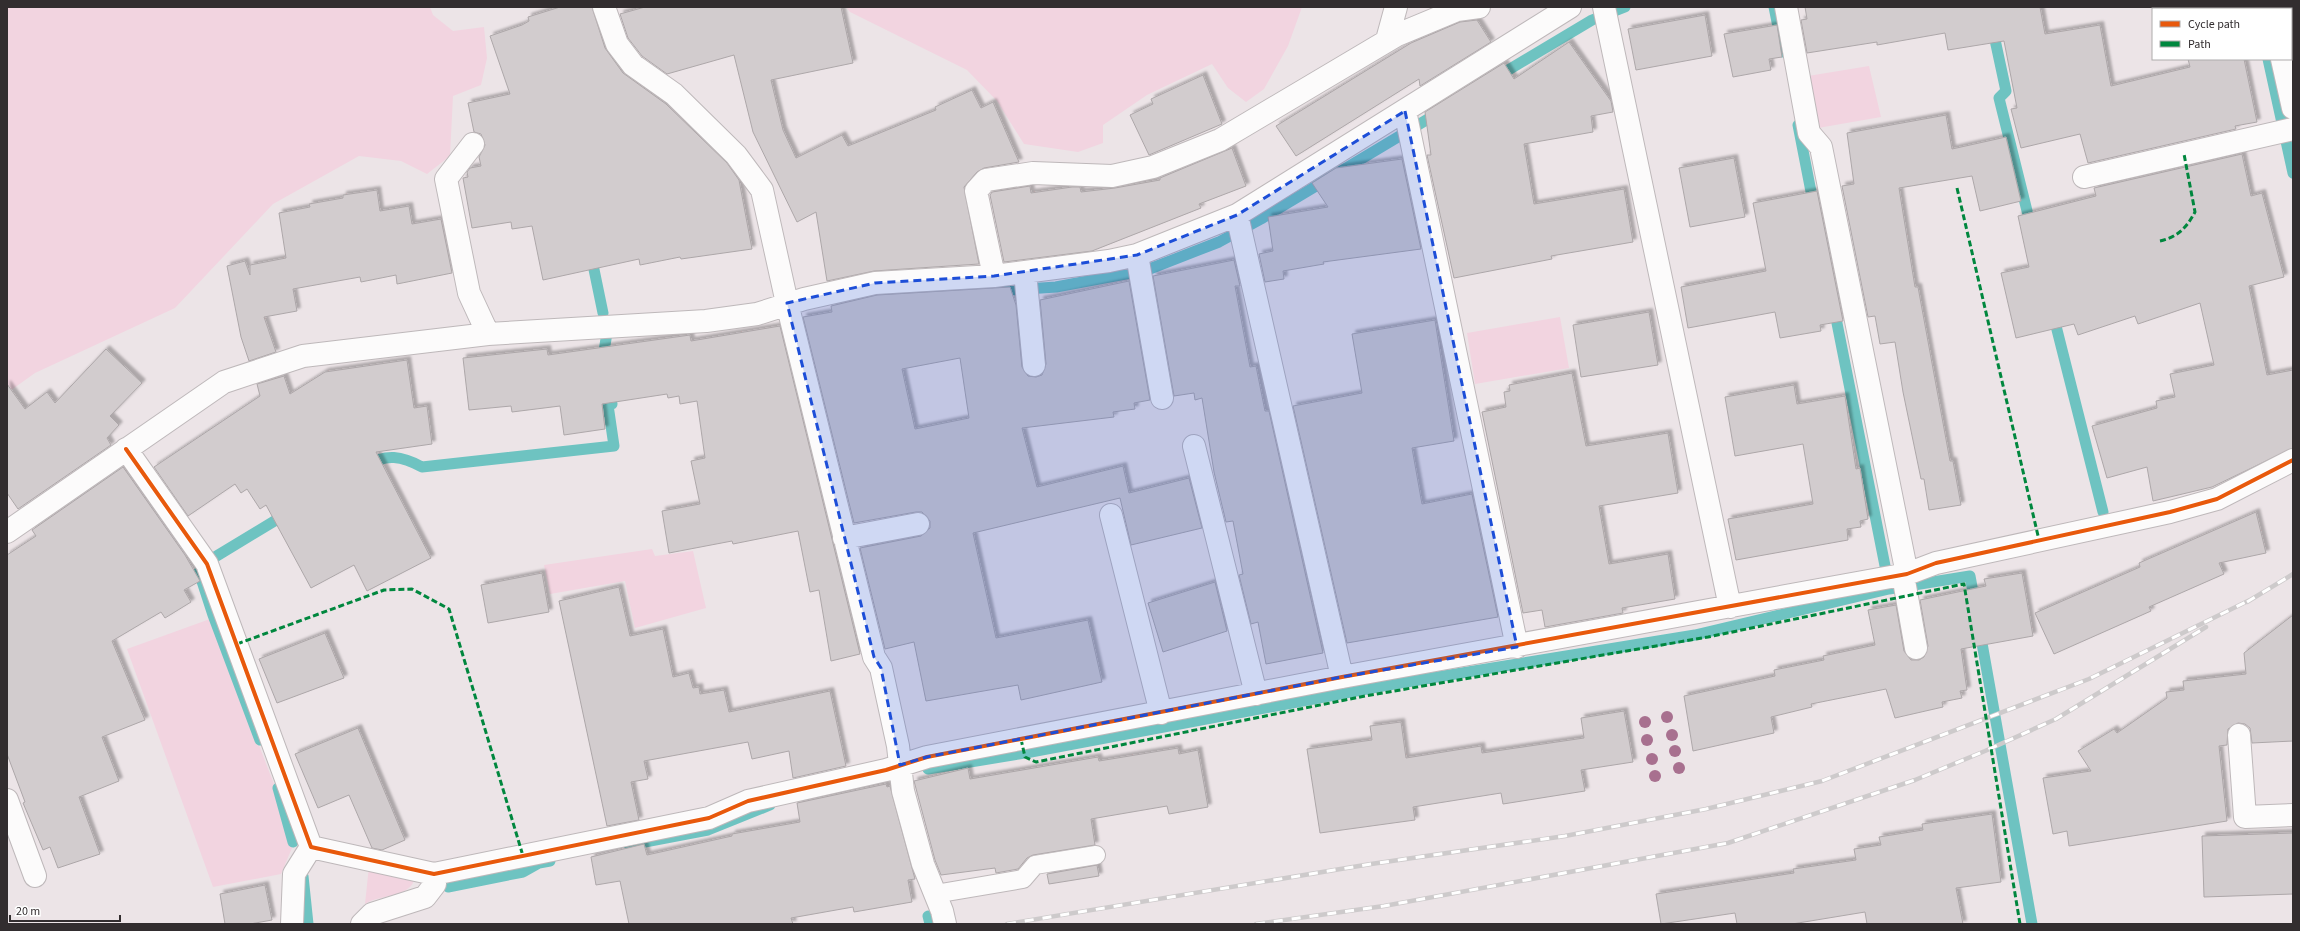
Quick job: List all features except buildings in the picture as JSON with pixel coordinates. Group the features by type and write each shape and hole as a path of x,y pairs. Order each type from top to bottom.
{"street":[{"path":"604,7 617,44 633,65 674,94 736,155 762,190 787,303 844,538 874,657 881,668 898,746 903,791 923,864 945,924"},
{"path":"1387,40 1396,7"},
{"path":"994,276 976,191 986,180 1033,173 1112,176 1153,167 1220,140 1387,40 1457,10 1479,7"},
{"path":"7,532 224,382 303,356 488,334 706,321 757,314 787,303 875,283 908,279 940,280 994,276 1027,284 1109,261 1139,266 1239,224 1407,124 1570,7"},
{"path":"1786,7 1809,133 1821,147 1899,580 1916,648"},
{"path":"1605,13 1730,607"},
{"path":"2084,177 2289,125 2286,64"},
{"path":"1407,124 1517,646"},
{"path":"473,144 446,179 469,293 488,334"},
{"path":"1239,224 1342,677"},
{"path":"1139,266 1162,398"},
{"path":"1027,284 1034,365"},
{"path":"1194,446 1256,694"},
{"path":"126,449 207,564 311,847"},
{"path":"311,847 434,874 709,818 748,802 886,770 927,756 1161,713 1342,677 1730,607 1899,580 1936,563 2170,512 2217,499 2293,460"},
{"path":"1111,515 1161,713"},
{"path":"844,538 918,524"},
{"path":"2239,735 2245,817 2293,815"},
{"path":"7,800 35,876"},
{"path":"292,924 294,874 311,847"},
{"path":"362,924 372,914 425,897 435,884 434,874"}],"lane":[{"path":"935,894 1023,879 1035,865 1096,855"}],"highlighted area":[{"path":"1405,111 1517,647 1342,677 927,757 900,765 881,668 874,657 787,303 875,283 994,276 1137,255 1237,215"}],"shaded area":[{"path":"7,7 430,7 433,15 453,31 484,27 487,58 481,85 453,96 450,156 427,174 401,161 359,156 273,204 175,308 35,373 7,393"},
{"path":"846,7 1302,7 1288,46 1264,89 1246,102 1228,88 1212,64 1147,95 1103,125 1103,143 1078,152 1024,144 997,101 967,70 850,12"},
{"path":"1869,66 1881,117 1818,128 1808,76"},
{"path":"1560,317 1569,368 1475,384 1467,333"},
{"path":"652,549 655,556 693,551 706,608 635,628 625,581 550,594 544,565"},
{"path":"210,619 279,797 292,848 281,874 213,887 127,649"},
{"path":"369,866 415,876 413,883 402,892 379,898 365,904"}],"waterway":[{"path":"1495,78 1592,20 1625,7"},
{"path":"1774,7 1783,52"},
{"path":"1988,7 2006,91 1999,98 2031,227"},
{"path":"2268,60 2293,173"},
{"path":"997,291 1056,287 1147,270 1219,242 1261,219 1438,113"},
{"path":"1798,125 1814,207"},
{"path":"591,255 603,313"},
{"path":"1834,308 1888,581"},
{"path":"2053,314 2103,512"},
{"path":"605,362 604,351 607,333"},
{"path":"366,466 380,459 387,458 401,458 422,467 614,446 608,405 612,404 609,389"},
{"path":"215,557 286,514"},
{"path":"199,572 213,615 260,740"},
{"path":"928,769 1031,752 1388,685 1695,635 1889,589 1970,576 1975,603"},
{"path":"1980,632 2032,924"},
{"path":"278,788 293,842"},
{"path":"629,845 708,830 770,805"},
{"path":"448,887 523,872 539,863 550,861"},
{"path":"303,876 308,924"},
{"path":"928,916 930,924"}],"railway":[{"path":"2247,602 2293,574"},
{"path":"1007,924 1371,864 1565,836 1706,809 1822,781 2089,679 2252,599"},
{"path":"1256,924 1384,906 1728,843 1915,780 2056,719 2206,627"}],"marked path":[{"path":"2160,241 2172,237 2181,231 2195,212 2184,154"},
{"path":"1957,188 2039,540"},
{"path":"1021,739 1025,757 1036,762 1365,696 1708,637 1964,584 2020,924"},
{"path":"237,644 384,590 412,589 449,609 523,856"}],"cycle path":[{"path":"126,449 207,564 311,847 434,874 709,818 748,801 886,770 927,757 1342,677 1907,574 1936,563 2170,512 2217,499 2293,460"}]}
